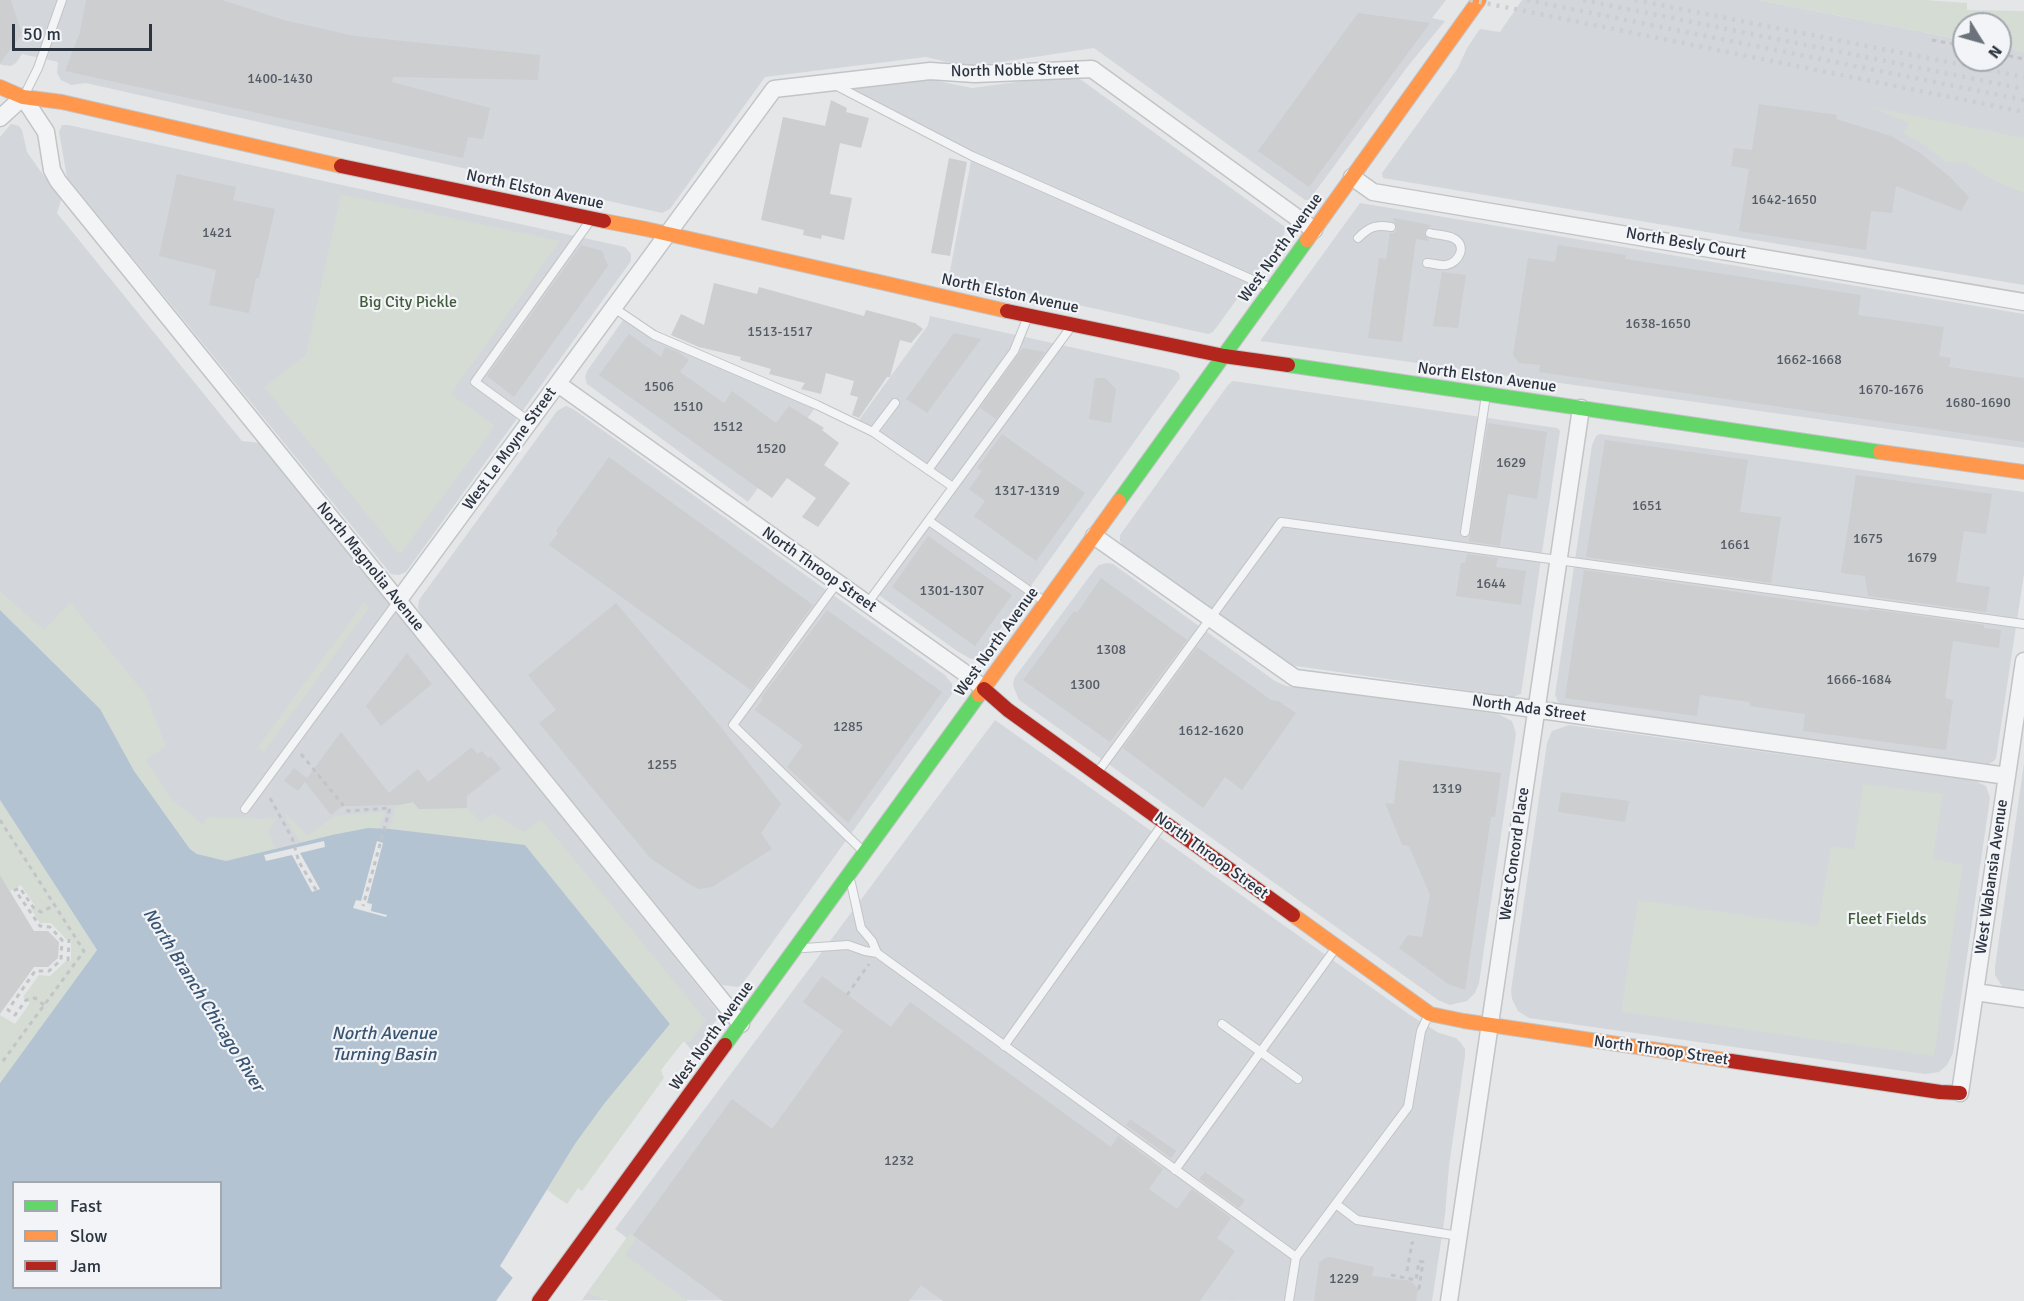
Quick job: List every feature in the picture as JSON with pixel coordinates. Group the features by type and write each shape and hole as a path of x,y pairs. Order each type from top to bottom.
{"main road":[{"name":"West North Avenue","path":"539,1301 984,689 1479,0"},
{"name":"North Elston Avenue","path":"0,87 23,97 62,102 591,220 668,234 1028,316 1224,356 2024,472"},
{"name":"North Throop Street","path":"984,689 1008,710 1430,1014 1490,1025 1960,1094"}],"street":[{"name":"North Noble Street","path":"774,89 930,71 975,74 1092,69 1314,230"},
{"name":"West Le Moyne Street","path":"398,601 774,89"},
{"path":"0,118 23,97"},
{"name":"North Magnolia Avenue","path":"23,97 45,132 52,170 58,181 741,1024"},
{"name":"North Besly Court","path":"1352,177 1373,192 2024,302"},
{"name":"North Throop Street","path":"558,384 984,689"},
{"name":"West Concord Place","path":"1449,1301 1581,408"},
{"name":"North Ada Street","path":"1094,536 1295,678 2007,776"},
{"name":"West Wabansia Avenue","path":"1960,1094 2024,661"},
{"path":"1975,992 2024,999"}],"lane":[{"path":"23,97 38,68 62,0"},
{"path":"829,82 972,156 1272,288"},
{"path":"530,422 475,382 591,220"},
{"path":"1358,238 1368,228 1380,225 1391,227"},
{"path":"1426,263 1446,265 1456,261 1462,248 1460,243 1453,238 1430,233"},
{"path":"614,308 654,335 806,400 873,432 953,487"},
{"path":"928,470 1014,351 1028,316"},
{"path":"867,604 1073,324"},
{"path":"1465,532 1486,395"},
{"path":"873,432 895,403"},
{"path":"929,521 1046,603"},
{"path":"1097,773 1281,522 2024,624"},
{"path":"837,583 733,725 865,853"},
{"name":"West Le Moyne Street","path":"245,809 398,601"},
{"path":"1004,1046 1164,822"},
{"path":"849,875 861,928 872,941 877,953"},
{"path":"796,948 848,945 877,953 1296,1257"},
{"path":"1175,1170 1337,947"},
{"path":"1290,1301 1296,1257 1408,1107 1421,1032 1430,1014"},
{"path":"1222,1024 1298,1078"},
{"path":"1336,1204 1357,1220 1459,1236"}],"path":[{"path":"1932,40 1952,44"},
{"path":"293,744 348,811 390,808 363,906"},
{"path":"263,785 292,838 299,862 316,890"},
{"path":"0,820 53,906 84,951 0,1065"},
{"path":"44,1005 35,998 26,1000 15,1015 8,1010 35,971 49,971 61,960 62,950 62,940 50,927 40,927 15,890 20,888 33,908 41,912 53,906"},
{"path":"68,961 69,939"},
{"path":"62,950 69,950"},
{"path":"847,995 872,961"},
{"path":"1407,1271 1412,1242 1421,1244"},
{"path":"1391,1275 1416,1280 1419,1261 1423,1262 1419,1289 1423,1290"}],"shaded area":[{"path":"0,0 1446,0 1432,18 1445,21 1408,66 1309,200 1305,200 1094,48 968,67 926,57 765,77 670,209 662,213 86,83 71,85 61,80 57,73 58,62 22,54 11,66 2,65 0,64"},
{"path":"1522,0 1758,0 1952,38 1952,72 2012,72 2012,50 2024,52 2024,285 1383,178 1382,173 1458,68 1467,48 1480,29 1500,32"},
{"path":"1070,75 1080,79 1285,227 1284,235 1213,332 1208,334 949,276 972,156 841,88 928,79 972,88"},
{"path":"11,124 19,126 22,130 27,152 61,200 57,213 242,441 260,443 716,1009 717,1019 693,1052 525,845 332,835 226,861 197,854 12,621 0,610 0,137"},
{"path":"62,125 625,247 631,254 631,261 406,572 399,575 391,574 67,177 59,132"},
{"path":"1360,203 2024,314 2024,448 1260,341"},
{"path":"626,316 654,335 817,405 748,502 587,384 585,377 587,371"},
{"path":"930,316 1174,370 1179,373 1180,378 977,659 971,659 957,651 876,593 953,487 856,424 928,325"},
{"path":"1233,381 1557,428 1560,431 1521,694 1513,697 1289,665 1125,549 1120,541 1120,535"},
{"path":"566,406 945,675 952,684 952,694 738,987 722,985 418,608 419,600 557,411"},
{"path":"1600,434 2024,492 2024,574 1994,761 1989,764 1558,702 1555,695 1592,445 1596,436"},
{"path":"1107,563 1113,564 1275,681 1286,686 1498,714 1512,721 1516,734 1479,983 1475,993 1467,1001 1450,1005 1438,1000 1019,700 1013,683 1015,677 1095,569"},
{"path":"995,720 1410,1015 1439,1033 1456,1038 1461,1043 1465,1049 1465,1056 1432,1301 582,1300 627,1238 615,1229"},
{"path":"1569,725 1975,781 1986,786 1990,798 1953,1053 1947,1065 1939,1072 1925,1074 1529,1018 1518,1011 1511,991 1547,743 1552,731"},
{"path":"2024,763 2024,996 2004,989 1995,975 1995,967"}],"green space":[{"path":"1758,0 1925,0 1967,3 1967,10 2024,11 2024,52 2012,50 2012,12 1952,12 1952,38"},
{"path":"1870,107 2024,138 2024,193 1993,180 1965,163 1946,162 1903,133 1909,123"},
{"name":"Big City Pickle","path":"341,194 560,241 451,394 495,426 400,555 264,387 306,355"},
{"path":"0,591 44,630 70,602 146,695 166,746 146,760 172,800 203,824 208,817 277,818 268,831 276,849 232,859 221,859 200,855 190,849 134,771 100,709 0,610"},
{"path":"364,602 369,608 264,752 258,747"},
{"name":"Fleet Fields","path":"1863,784 1943,794 1933,859 1963,865 1934,1056 1621,1012 1638,900 1818,926 1831,846 1854,849"},
{"path":"0,800 97,950 0,1083 0,1015 15,1024 30,1003 23,997 39,975 50,976 66,961 71,961 71,940 66,939 51,923 40,923 31,909 35,906 21,885 10,891 0,876"},
{"path":"413,802 419,809 467,808 481,822 493,813 524,832 541,819 706,1020 690,1042 683,1042 661,1070 664,1078 582,1191 578,1188 567,1204 547,1190 575,1144 604,1104 670,1024 525,845 390,829 396,805"},
{"path":"385,812 380,828 332,835 301,843 287,821 286,813 308,836 334,816"},
{"path":"630,1233 637,1238 625,1255 688,1301 609,1301 587,1293"}],"water":[{"name":"North Avenue Turning Basin","path":"0,610 100,709 134,771 190,849 197,854 226,861 368,828 525,845 670,1024 604,1104 575,1144 500,1266 538,1301 0,1301 0,1083 97,950 0,800"}],"pier":[{"path":"324,841 325,847 300,853 320,889 312,892 292,855 266,861 264,855"},
{"path":"377,841 383,843 367,903 372,904 371,911 387,915 386,917 353,908 356,900 361,901"},
{"path":"514,1276 540,1299 541,1301 496,1301"}],"building":[{"path":"0,0 11,0 22,34 0,63"},
{"path":"86,0 222,0 284,20 354,36 540,55 538,80 393,77 392,82 490,108 483,139 468,137 463,158 65,71 80,32"},
{"path":"1358,13 1430,23 1309,187 1258,151"},
{"path":"831,100 847,108 846,112 869,118 861,148 840,143 830,194 852,198 844,240 822,235 821,239 803,235 804,230 761,220 783,117 825,126"},
{"path":"1759,104 1837,115 1836,119 1891,136 1920,153 1950,177 1969,197 1961,211 1896,186 1892,213 1871,211 1866,250 1739,231 1749,169 1731,166 1734,148 1752,150"},
{"path":"949,158 967,162 950,256 931,253"},
{"path":"177,174 236,187 233,200 275,209 249,313 209,305 216,270 159,256"},
{"path":"1393,218 1431,225 1424,232 1429,241 1416,239 1402,342 1368,338 1379,258 1386,259 1390,233 1394,233 1397,229"},
{"path":"581,245 602,251 608,266 514,397 487,376"},
{"path":"1558,245 1626,255 1625,259 1861,295 1858,315 1944,327 1939,356 1951,358 1949,367 2024,378 2024,442 1539,372 1540,365 1519,363 1513,355 1528,258 1555,262"},
{"path":"1442,272 1466,275 1458,328 1433,326"},
{"path":"714,283 757,294 759,287 864,316 866,310 915,323 923,329 911,343 900,340 890,377 887,377 859,418 852,415 858,397 850,395 854,381 826,373 821,394 801,389 805,383 769,374 771,369 740,360 741,357 699,347 671,335 681,314 704,325"},
{"path":"954,333 981,339 927,413 906,399"},
{"path":"629,334 661,357 665,347 678,352 689,360 680,372 724,403 732,391 776,423 789,406 824,428 822,430 839,443 824,465 850,483 818,527 802,517 816,498 787,478 772,498 599,375"},
{"path":"1023,348 1045,352 996,419 980,408"},
{"path":"1095,378 1105,378 1116,389 1111,423 1089,419"},
{"path":"1488,423 1547,432 1537,499 1508,494 1500,546 1469,541"},
{"path":"1002,434 1085,493 1036,561 974,516 985,501 969,489 982,471 977,468"},
{"path":"1605,440 1748,460 1740,512 1781,517 1771,583 1586,557"},
{"path":"609,457 813,605 751,690 549,545 558,533 556,531"},
{"path":"1856,475 1992,494 1986,534 1964,531 1956,582 1990,587 1986,612 1868,596 1865,576 1841,573"},
{"path":"928,536 1012,595 975,646 892,587"},
{"path":"1467,554 1498,558 1496,567 1526,571 1521,605 1456,596 1461,563 1465,563"},
{"path":"1584,570 1984,625 1984,628 2001,630 1999,648 1953,641 1945,698 1953,700 1946,750 1803,731 1805,714 1750,706 1750,702 1700,695 1697,716 1565,698"},
{"path":"1101,578 1187,640 1110,742 1023,680 1074,611 1077,613"},
{"path":"616,603 720,726 781,804 761,833 772,849 712,887 699,889 650,858 539,723 556,710 528,675"},
{"path":"827,610 942,692 848,823 787,767 803,745 755,710 763,699 761,698"},
{"path":"1197,647 1271,700 1278,701 1296,713 1242,790 1225,777 1203,808 1123,748"},
{"path":"407,653 432,684 381,726 366,706"},
{"path":"341,732 389,793 418,769 428,782 472,747 477,754 482,751 488,758 491,757 501,769 467,796 467,808 419,809 413,802 400,805 346,806 345,804 331,815 305,782 298,791 284,781 294,768 307,778"},
{"path":"1399,760 1501,773 1495,817 1491,817 1465,990 1448,984 1399,948 1408,935 1422,937 1430,895 1409,846 1402,845 1385,803 1394,804"},
{"path":"1561,792 1629,801 1625,822 1558,812"},
{"path":"0,875 34,931 48,931 59,942 58,958 48,967 34,967 0,1014"},
{"path":"822,976 891,1027 910,1002 1111,1147 1118,1136 1163,1169 1149,1189 1177,1209 1192,1189 1231,1218 1217,1238 1235,1251 1200,1301 943,1301 921,1285 909,1301 723,1301 633,1235 732,1099 772,1129 843,1031 803,1002"},
{"path":"1130,1119 1176,1151 1171,1158 1126,1125"},
{"path":"1205,1172 1245,1200 1239,1208 1199,1179"},
{"path":"1329,1257 1374,1267 1372,1276 1411,1281 1418,1289 1416,1301 1314,1301 1319,1263"}],"railway":[{"path":"1470,0 2024,112"},
{"path":"1527,0 2024,100"},
{"path":"1583,0 2024,89"},
{"path":"1635,0 2024,77"}],"traffic: fast":[{"path":"1119,501 1307,240"},
{"path":"1288,365 1880,452"},
{"path":"725,1045 979,695"}],"traffic: slow":[{"path":"1307,240 1479,0"},
{"path":"0,87 23,97 62,102 341,166"},
{"path":"604,221 1007,311"},
{"path":"1880,452 2024,472"},
{"path":"979,695 1119,501"},
{"path":"1293,915 1430,1014 1731,1061"}],"traffic: jam":[{"path":"341,166 604,221"},
{"path":"1007,311 1224,356 1288,365"},
{"path":"984,689 1008,710 1293,915"},
{"path":"539,1301 725,1045"},
{"path":"1731,1061 1960,1093"}],"water label":[{"name":"North Branch Chicago River","path":"203,1000"}]}
